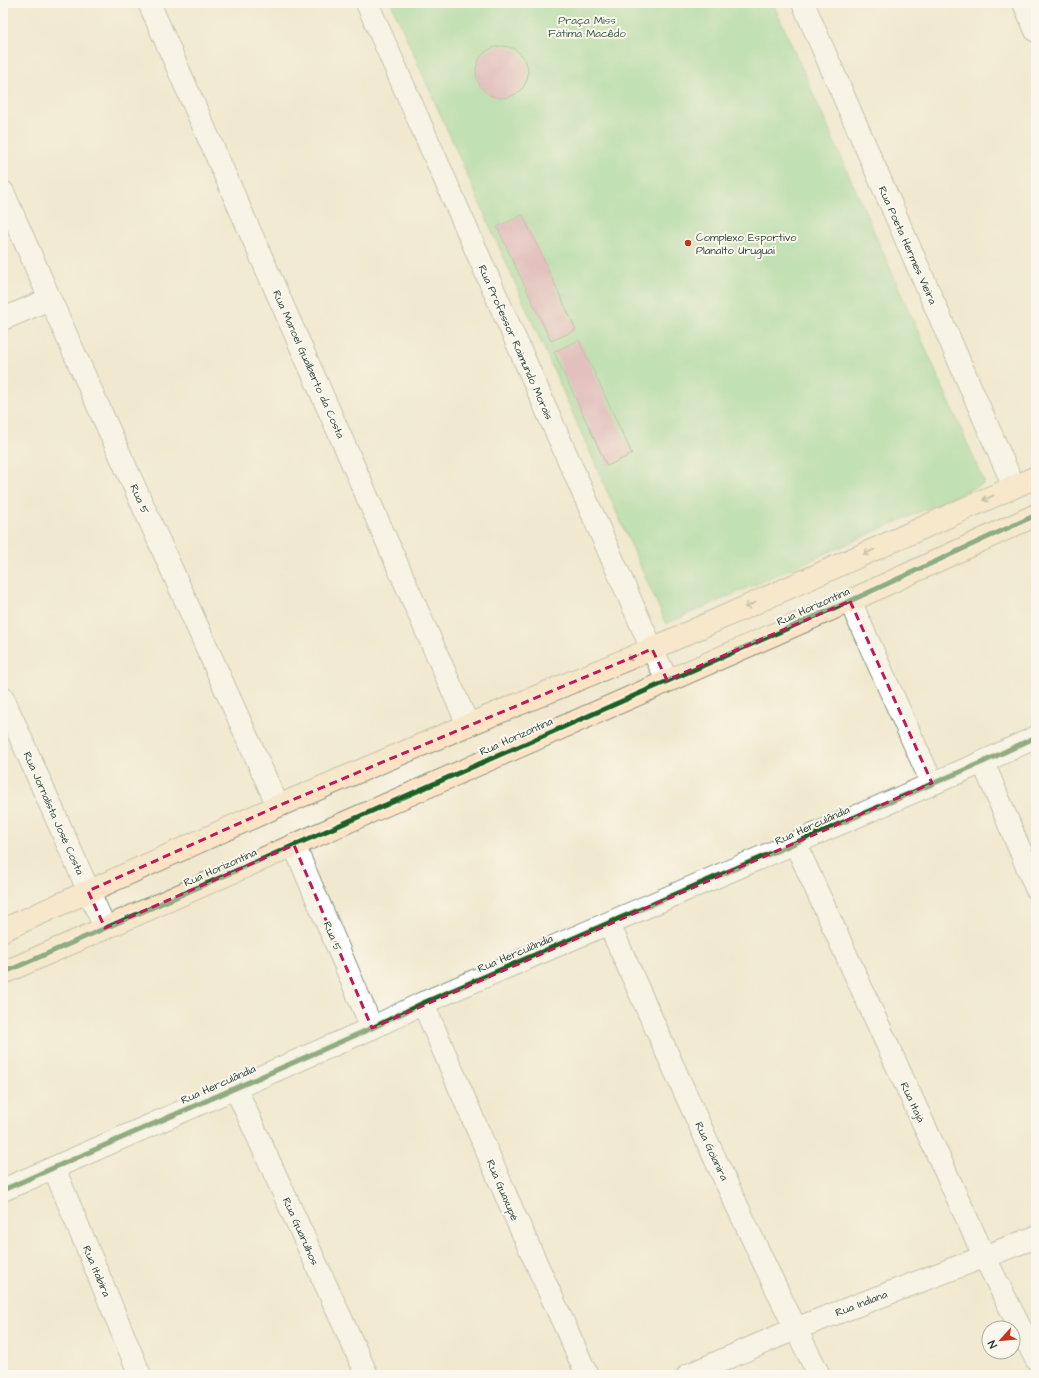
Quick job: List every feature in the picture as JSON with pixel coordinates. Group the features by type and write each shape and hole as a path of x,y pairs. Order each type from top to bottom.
{"street":[{"name":"Rua Manoel Gualberto da Costa","path":"150,3 468,725"},
{"name":"Rua Professor Raimundo Morais","path":"367,3 667,680"},
{"name":"Rua Poeta Hermes Vieira","path":"803,3 1014,487"},
{"path":"1024,3 1036,31"},
{"name":"Rua 5","path":"3,192 278,806"},
{"path":"3,319 50,299"},
{"path":"3,930 278,806 652,649 1036,477"},
{"name":"Rua Horizontina","path":"3,973 667,680 850,601 1036,515"},
{"path":"850,601 932,783"},
{"name":"Rua Jornalista José Costa","path":"3,698 105,928"},
{"name":"Rua Herculândia","path":"3,1190 372,1028 423,1003 609,924 1036,738"},
{"path":"983,762 1036,888"},
{"name":"Rua Itajá","path":"795,843 984,1256 1036,1359"},
{"name":"Rua 5","path":"294,845 372,1028"},
{"name":"Rua Goianira","path":"609,924 696,1118 819,1375"},
{"name":"Rua Guaxupé","path":"423,1003 514,1214 587,1375"},
{"name":"Rua Guarulhos","path":"236,1087 367,1375"},
{"name":"Rua Itabira","path":"54,1168 140,1375"},
{"name":"Rua Indiana","path":"688,1375 796,1329 1036,1237"}],"highlighted area":[{"path":"850,601 932,783 372,1028 294,845 105,928 88,891 278,806 652,649 667,680"}],"green space":[{"name":"Complexo Esportivo Planalto Uruguai","path":"391,3 773,3 985,483 666,624"}],"building":[{"path":"497,46 507,46 517,50 524,57 528,67 528,77 524,87 517,94 507,98 497,98 487,94 480,87 476,77 476,67 480,57 487,50"},
{"path":"523,215 576,330 551,341 497,227"},
{"path":"579,340 632,454 607,466 554,352"}],"cycle path":[{"path":"3,973 850,601 1036,515"},
{"path":"3,1190 372,1028 423,1003 983,762 1036,737"}],"place":[{"name":"Complexo Esportivo Planalto Uruguai","path":"688,243"}],"park label":[{"name":"Praça Miss Fátima Macêdo","path":"587,26"}]}
